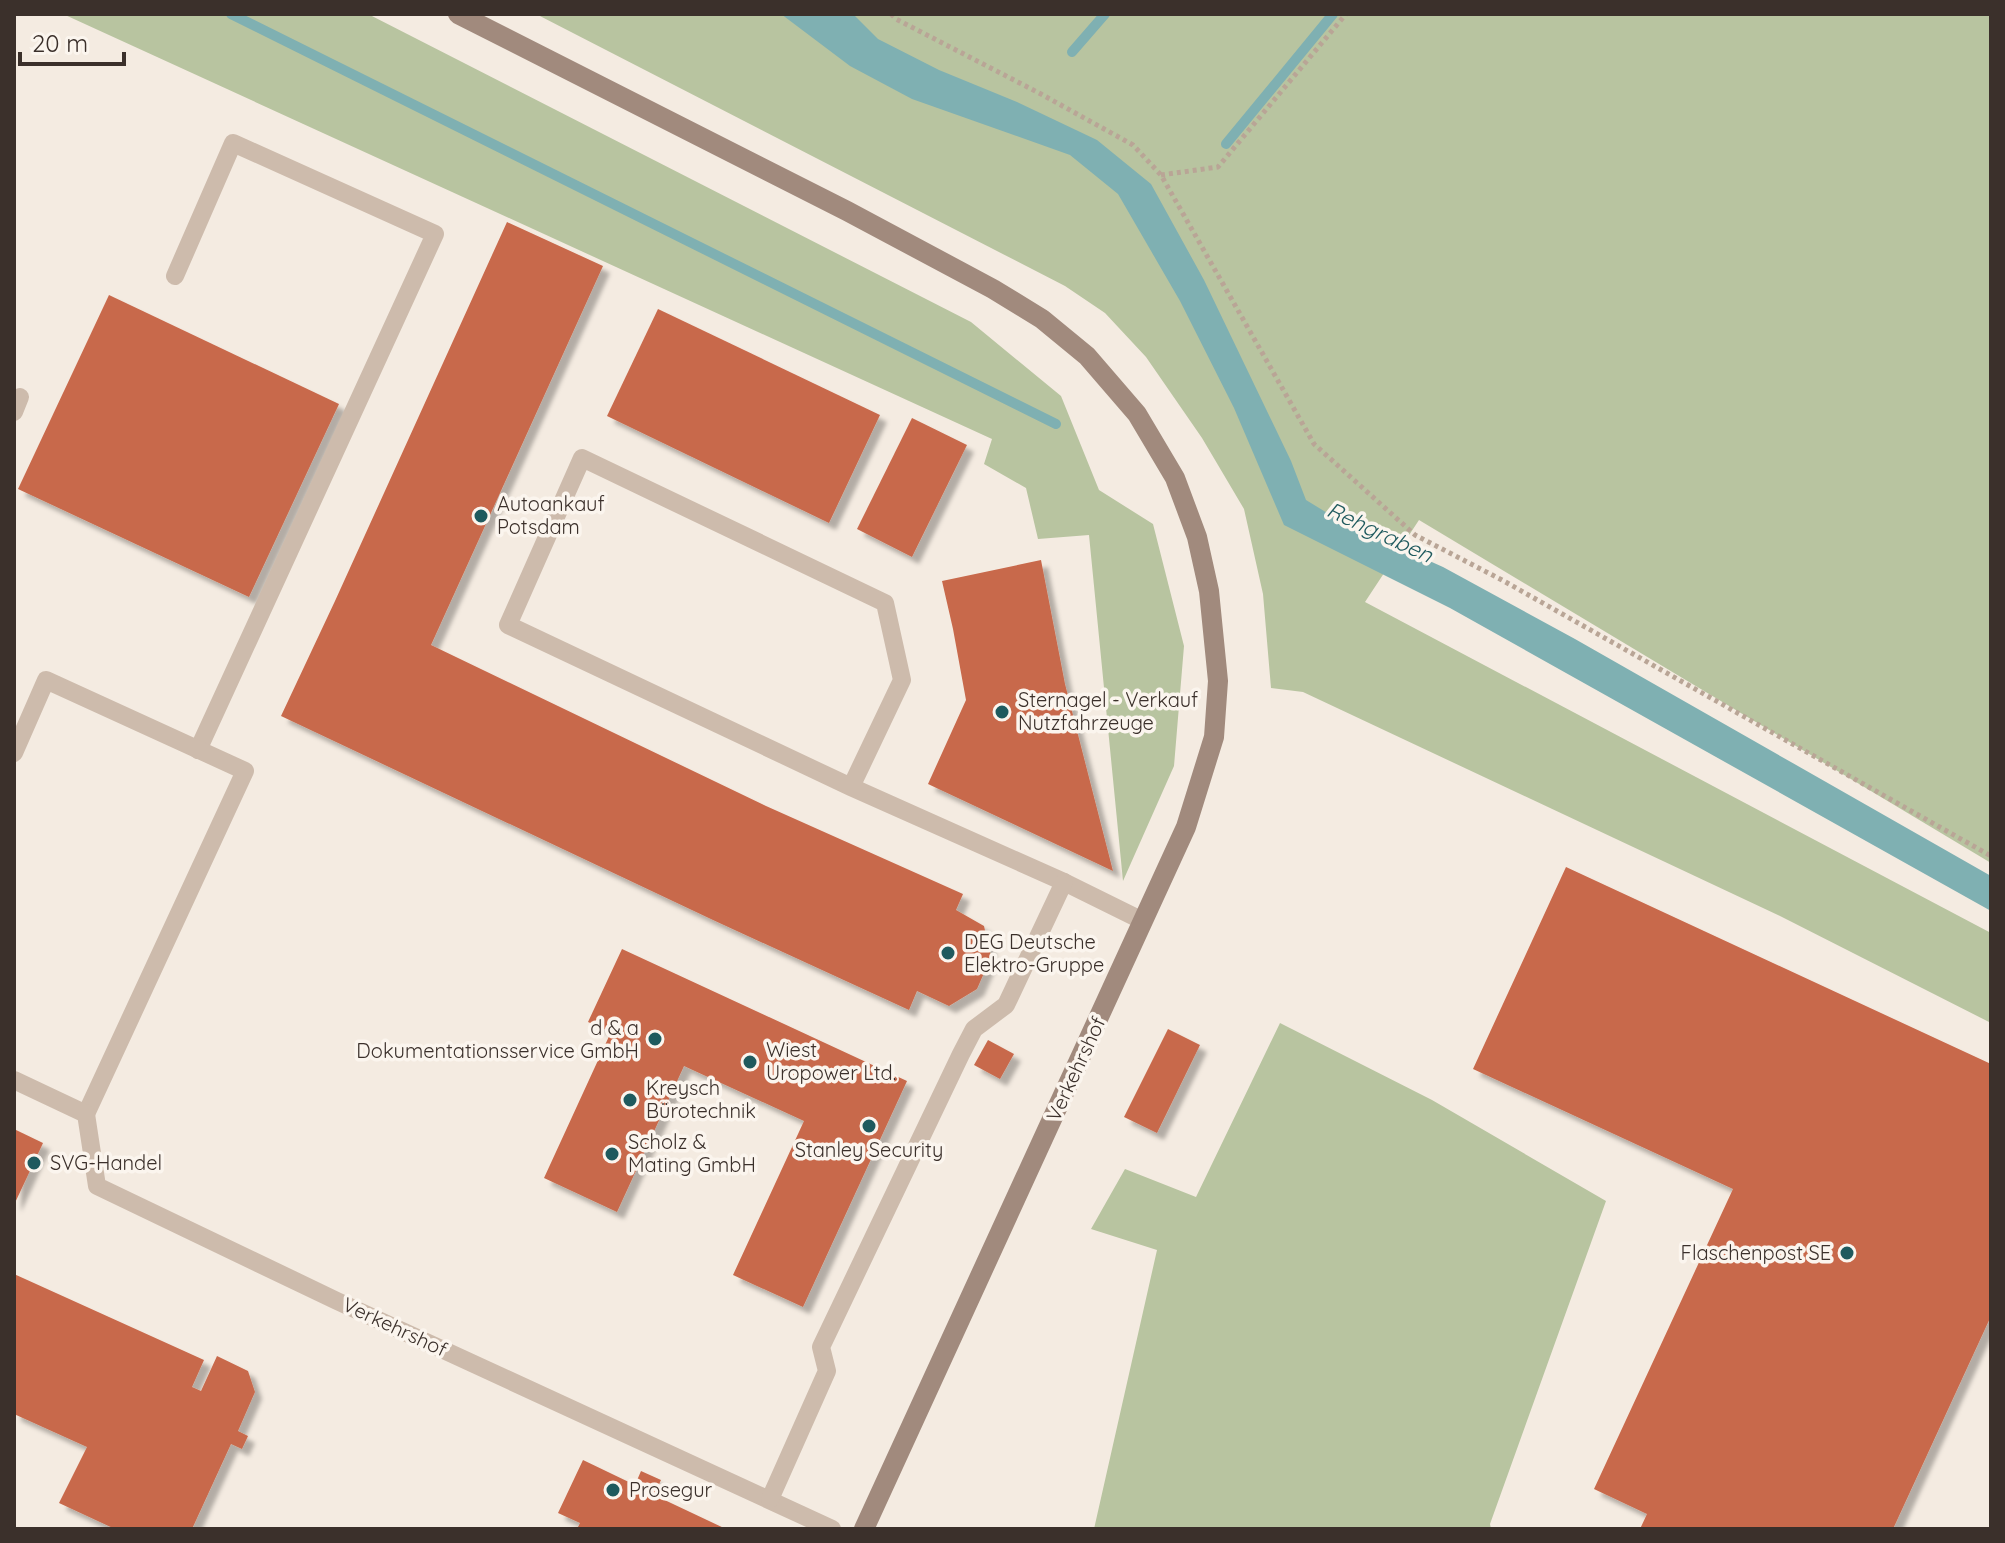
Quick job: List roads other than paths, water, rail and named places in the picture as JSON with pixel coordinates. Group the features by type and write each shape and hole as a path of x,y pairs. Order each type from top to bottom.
{"main road":[{"name":"Verkehrshof","path":"458,14 847,211 993,289 1042,319 1087,356 1137,414 1175,478 1197,537 1209,591 1218,681 1214,737 1186,827 864,1529"}],"lane":[{"path":"175,276 233,143 435,234 198,750"},
{"path":"851,787 902,680 885,603 582,458 508,625 851,787 1064,882 1143,921"},
{"path":"14,753 46,680 245,771 86,1114 14,1080"},
{"path":"770,1499 827,1371 821,1347 947,1082 974,1029 1006,1005 1064,882"},
{"name":"Verkehrshof","path":"86,1114 97,1186 337,1301 832,1529"}],"water":[{"path":"781,14 853,14 878,39 939,70 1097,140 1151,184 1204,280 1291,461 1306,500 1342,522 1443,567 1575,639 1991,876 1991,911 1450,608 1284,525 1234,408 1180,301 1118,194 1070,155 912,99 850,66"}],"waterway":[{"path":"231,14 1056,424"},
{"path":"1072,52 1105,14"},
{"path":"1226,144 1333,14"}],"place":[{"name":"Autoankauf Potsdam","path":"481,516"},
{"name":"Sternagel - Verkauf Nutzfahrzeuge","path":"1002,712"},
{"name":"DEG Deutsche Elektro-Gruppe","path":"948,953"},
{"name":"d & a Dokumentationsservice GmbH","path":"655,1039"},
{"name":"Wiest Uropower Ltd.","path":"750,1062"},
{"name":"Kreysch Bürotechnik","path":"630,1100"},
{"name":"Stanley Security","path":"869,1126"},
{"name":"Scholz & Mating GmbH","path":"612,1154"},
{"name":"SVG-Handel","path":"34,1163"},
{"name":"Flaschenpost SE","path":"1847,1253"},
{"name":"Prosegur","path":"613,1490"}],"water label":[{"name":"Rehgraben","path":"1380,532"}]}
